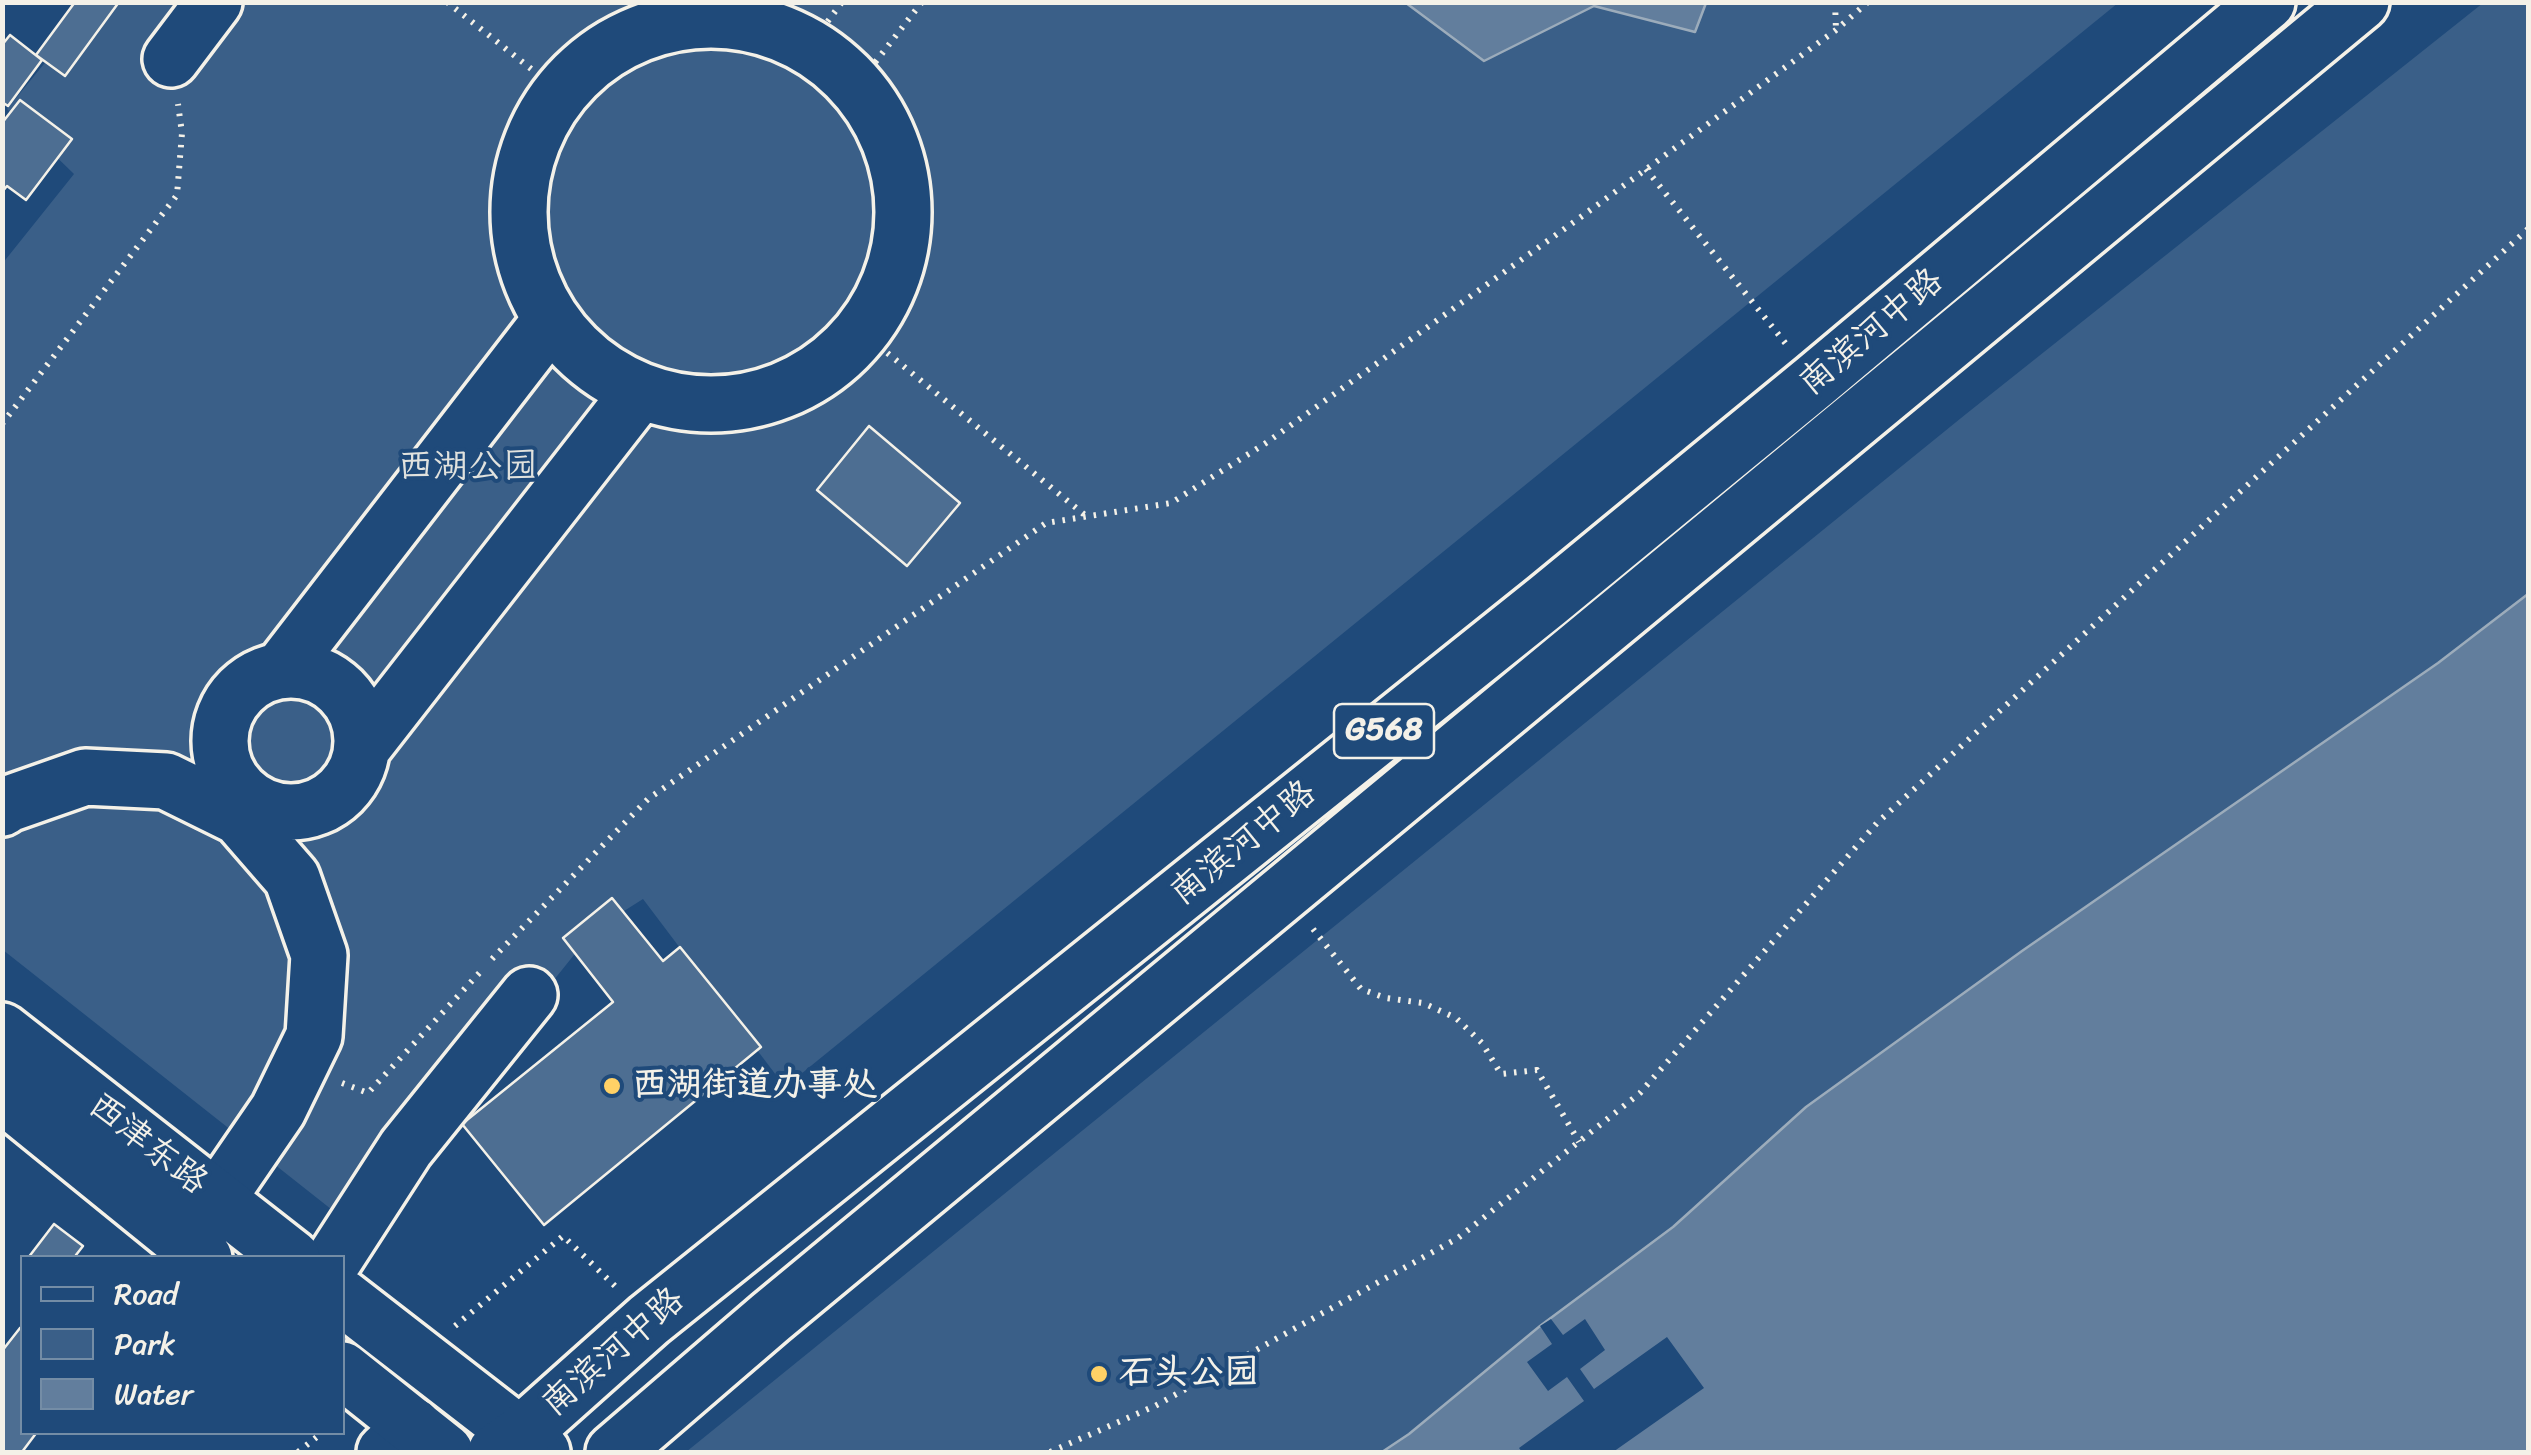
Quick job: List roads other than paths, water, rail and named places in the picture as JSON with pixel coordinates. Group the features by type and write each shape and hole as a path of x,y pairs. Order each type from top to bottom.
{"main road":[{"path":"171,60 214,2"},
{"name":"南滨河中路","path":"519,1447 649,1320 1532,613 1816,381 2267,2"},
{"name":"南滨河中路","path":"614,1452 771,1317 2361,2"},
{"path":"689,18 765,24 832,59 882,117 904,189 898,266 863,333 805,382 734,406 658,400 590,365 551,320 541,307 518,234 524,159 559,91 617,42 689,18"},
{"path":"282,669 551,320"},
{"path":"362,748 640,392"},
{"path":"2,808 85,776 166,782 243,808 300,812 327,804 348,785 362,748 354,705 336,684 310,671 282,669 256,678 234,696 221,722 219,750 228,777 243,808 292,878 319,955 314,1036 278,1110 217,1199"},
{"path":"336,1255 406,1148 529,995"},
{"name":"西津东路","path":"2,1032 288,1255"},
{"name":"西津东路","path":"2,1094 200,1255"},
{"path":"345,1299 419,1356 519,1447"},
{"path":"345,1373 414,1444"}],"water":[{"path":"1406,3 1706,3 1695,32 1594,6 1484,61"},
{"path":"2528,594 2528,1452 1382,1452 1540,1326 1673,1227 1806,1107 2022,951 2438,663"}],"place":[{"name":"西湖街道办事处","path":"612,1086"},
{"name":"石头公园","path":"1099,1374"}],"park label":[{"name":"西湖公园","path":"468,468"}]}
